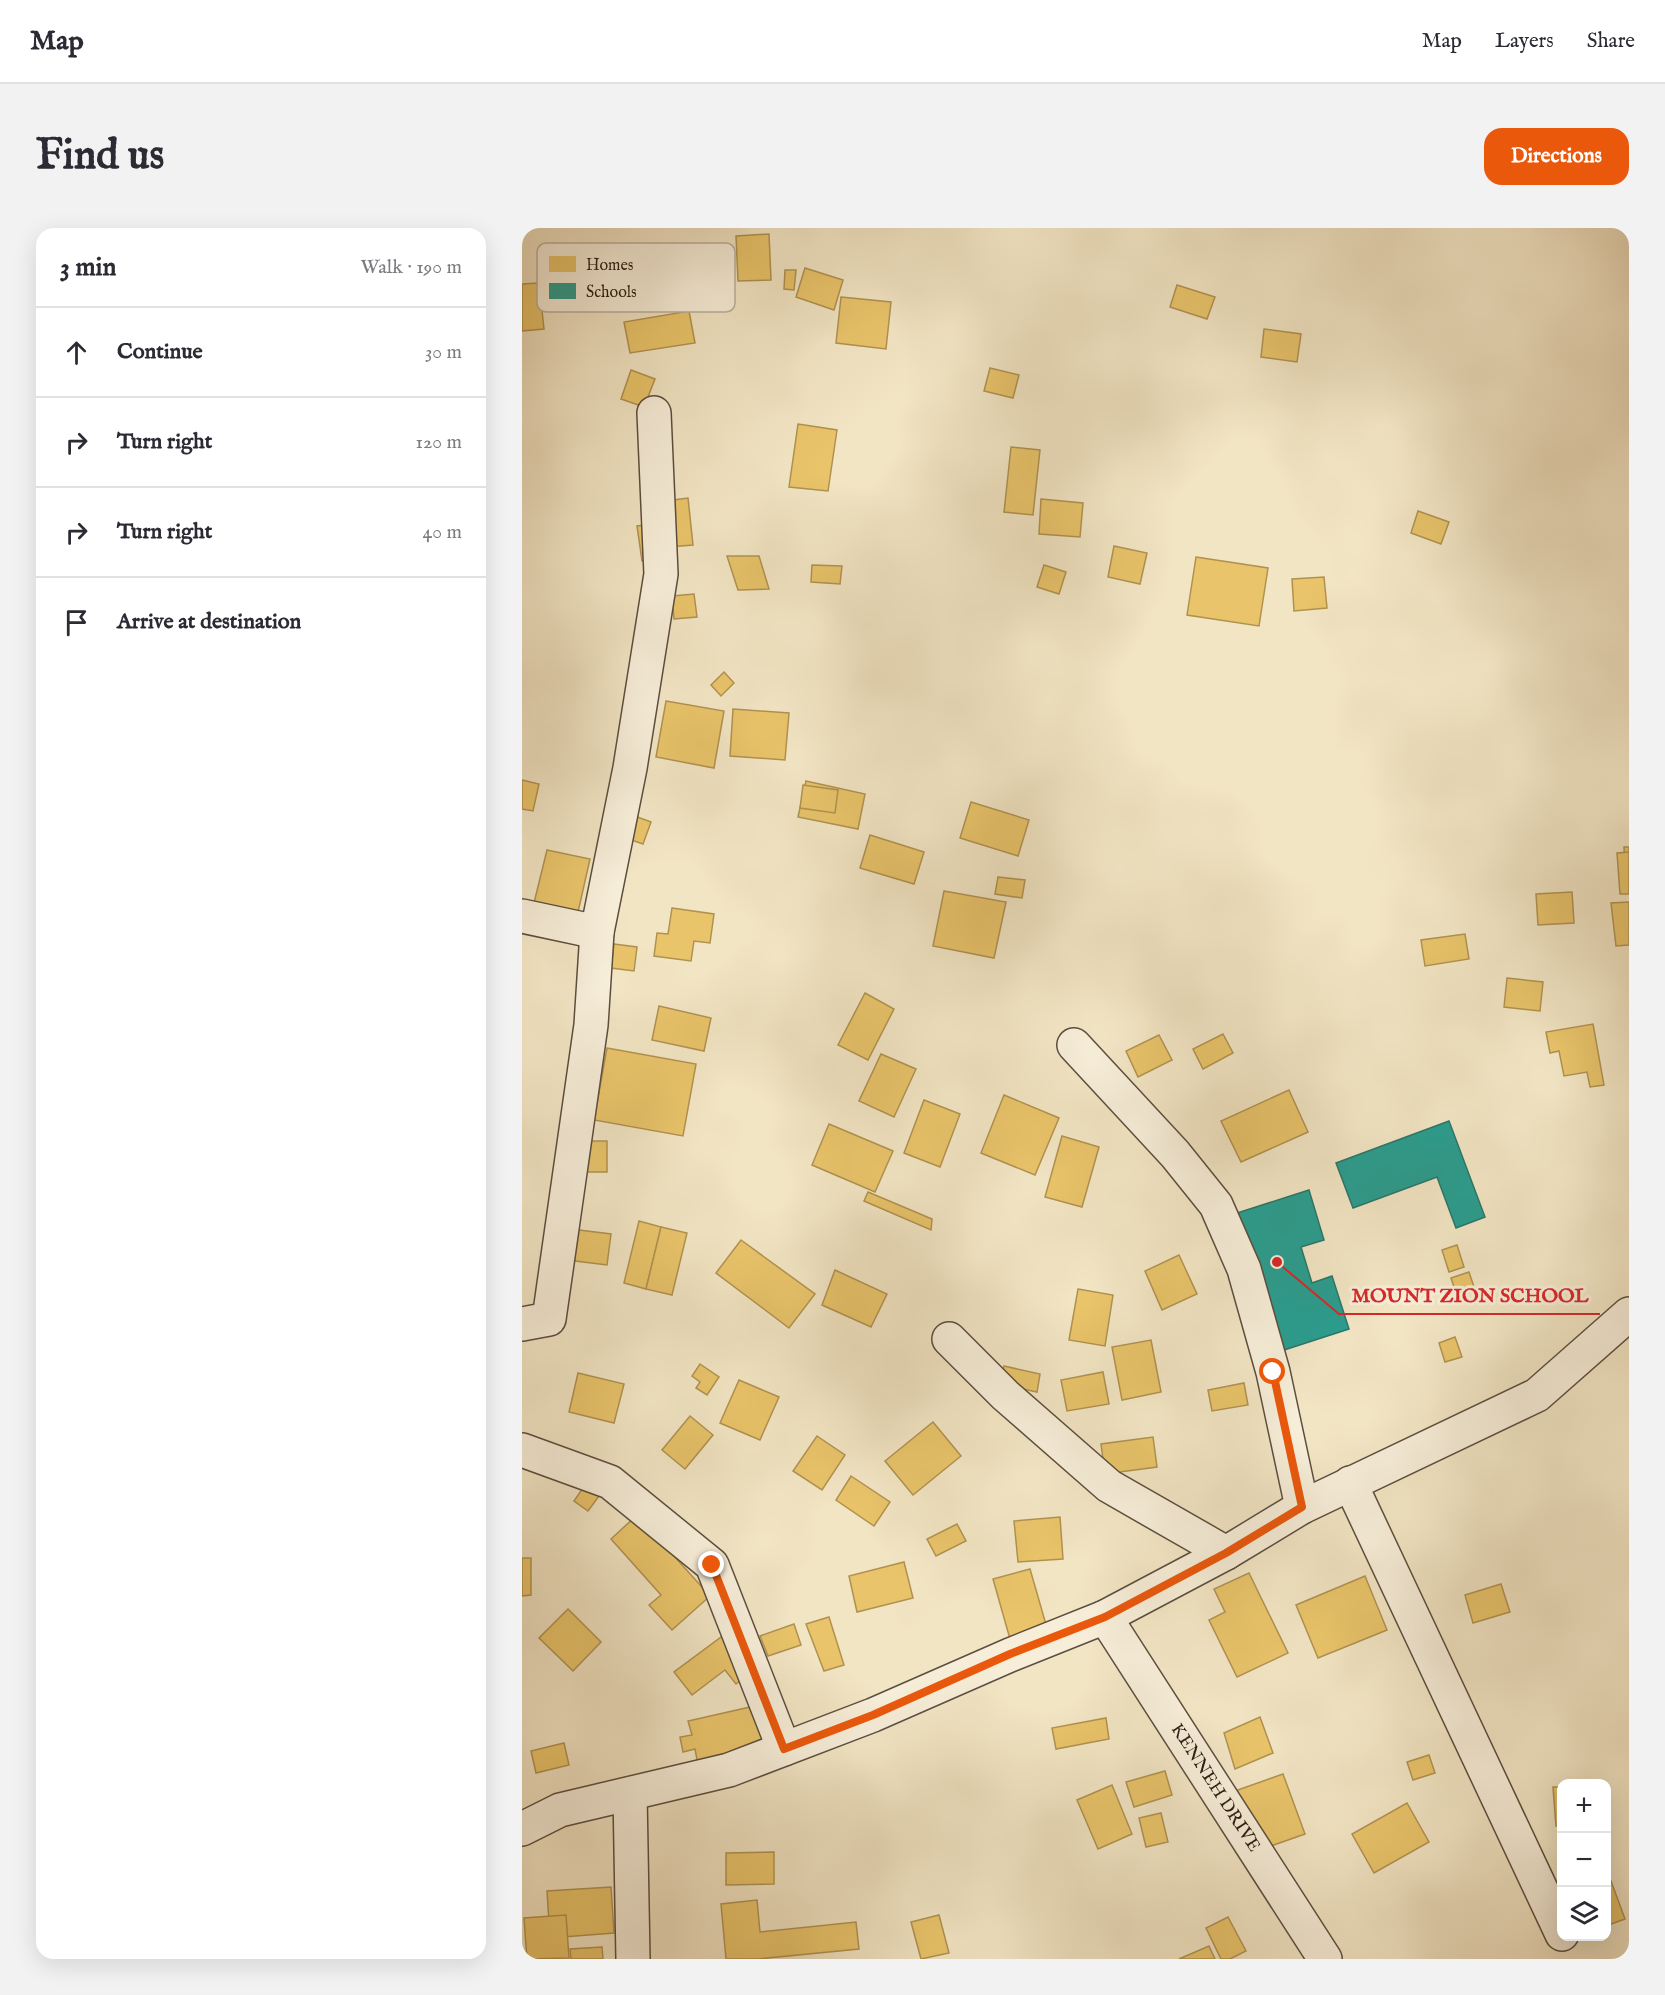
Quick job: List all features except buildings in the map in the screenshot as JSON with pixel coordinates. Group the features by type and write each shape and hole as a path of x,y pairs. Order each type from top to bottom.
{"street":[{"path":"522,1324 549,1319 591,1025 597,932 630,768 661,574 654,413"},
{"path":"522,916 597,932"},
{"path":"1074,1045 1175,1154 1216,1205 1244,1269 1273,1372 1302,1507"},
{"path":"522,1829 560,1810 729,1770 873,1715 1010,1654 1105,1617 1226,1553 1302,1507 1537,1395 1629,1314"},
{"path":"949,1339 1005,1395 1109,1486 1226,1553"},
{"path":"522,1450 610,1482 712,1565 784,1749"},
{"path":"1350,1483 1557,1924"},
{"name":"KENNEH DRIVE","path":"1105,1617 1325,1959"},
{"path":"630,1794 633,1959"},
{"path":"1565,1941 1573,1959"}],"place":[{"name":"MOUNT ZION SCHOOL","path":"1277,1262"}],"route":[{"path":"712,1565 784,1749 873,1715 1010,1654 1105,1617 1226,1553 1302,1507 1273,1372"}]}
